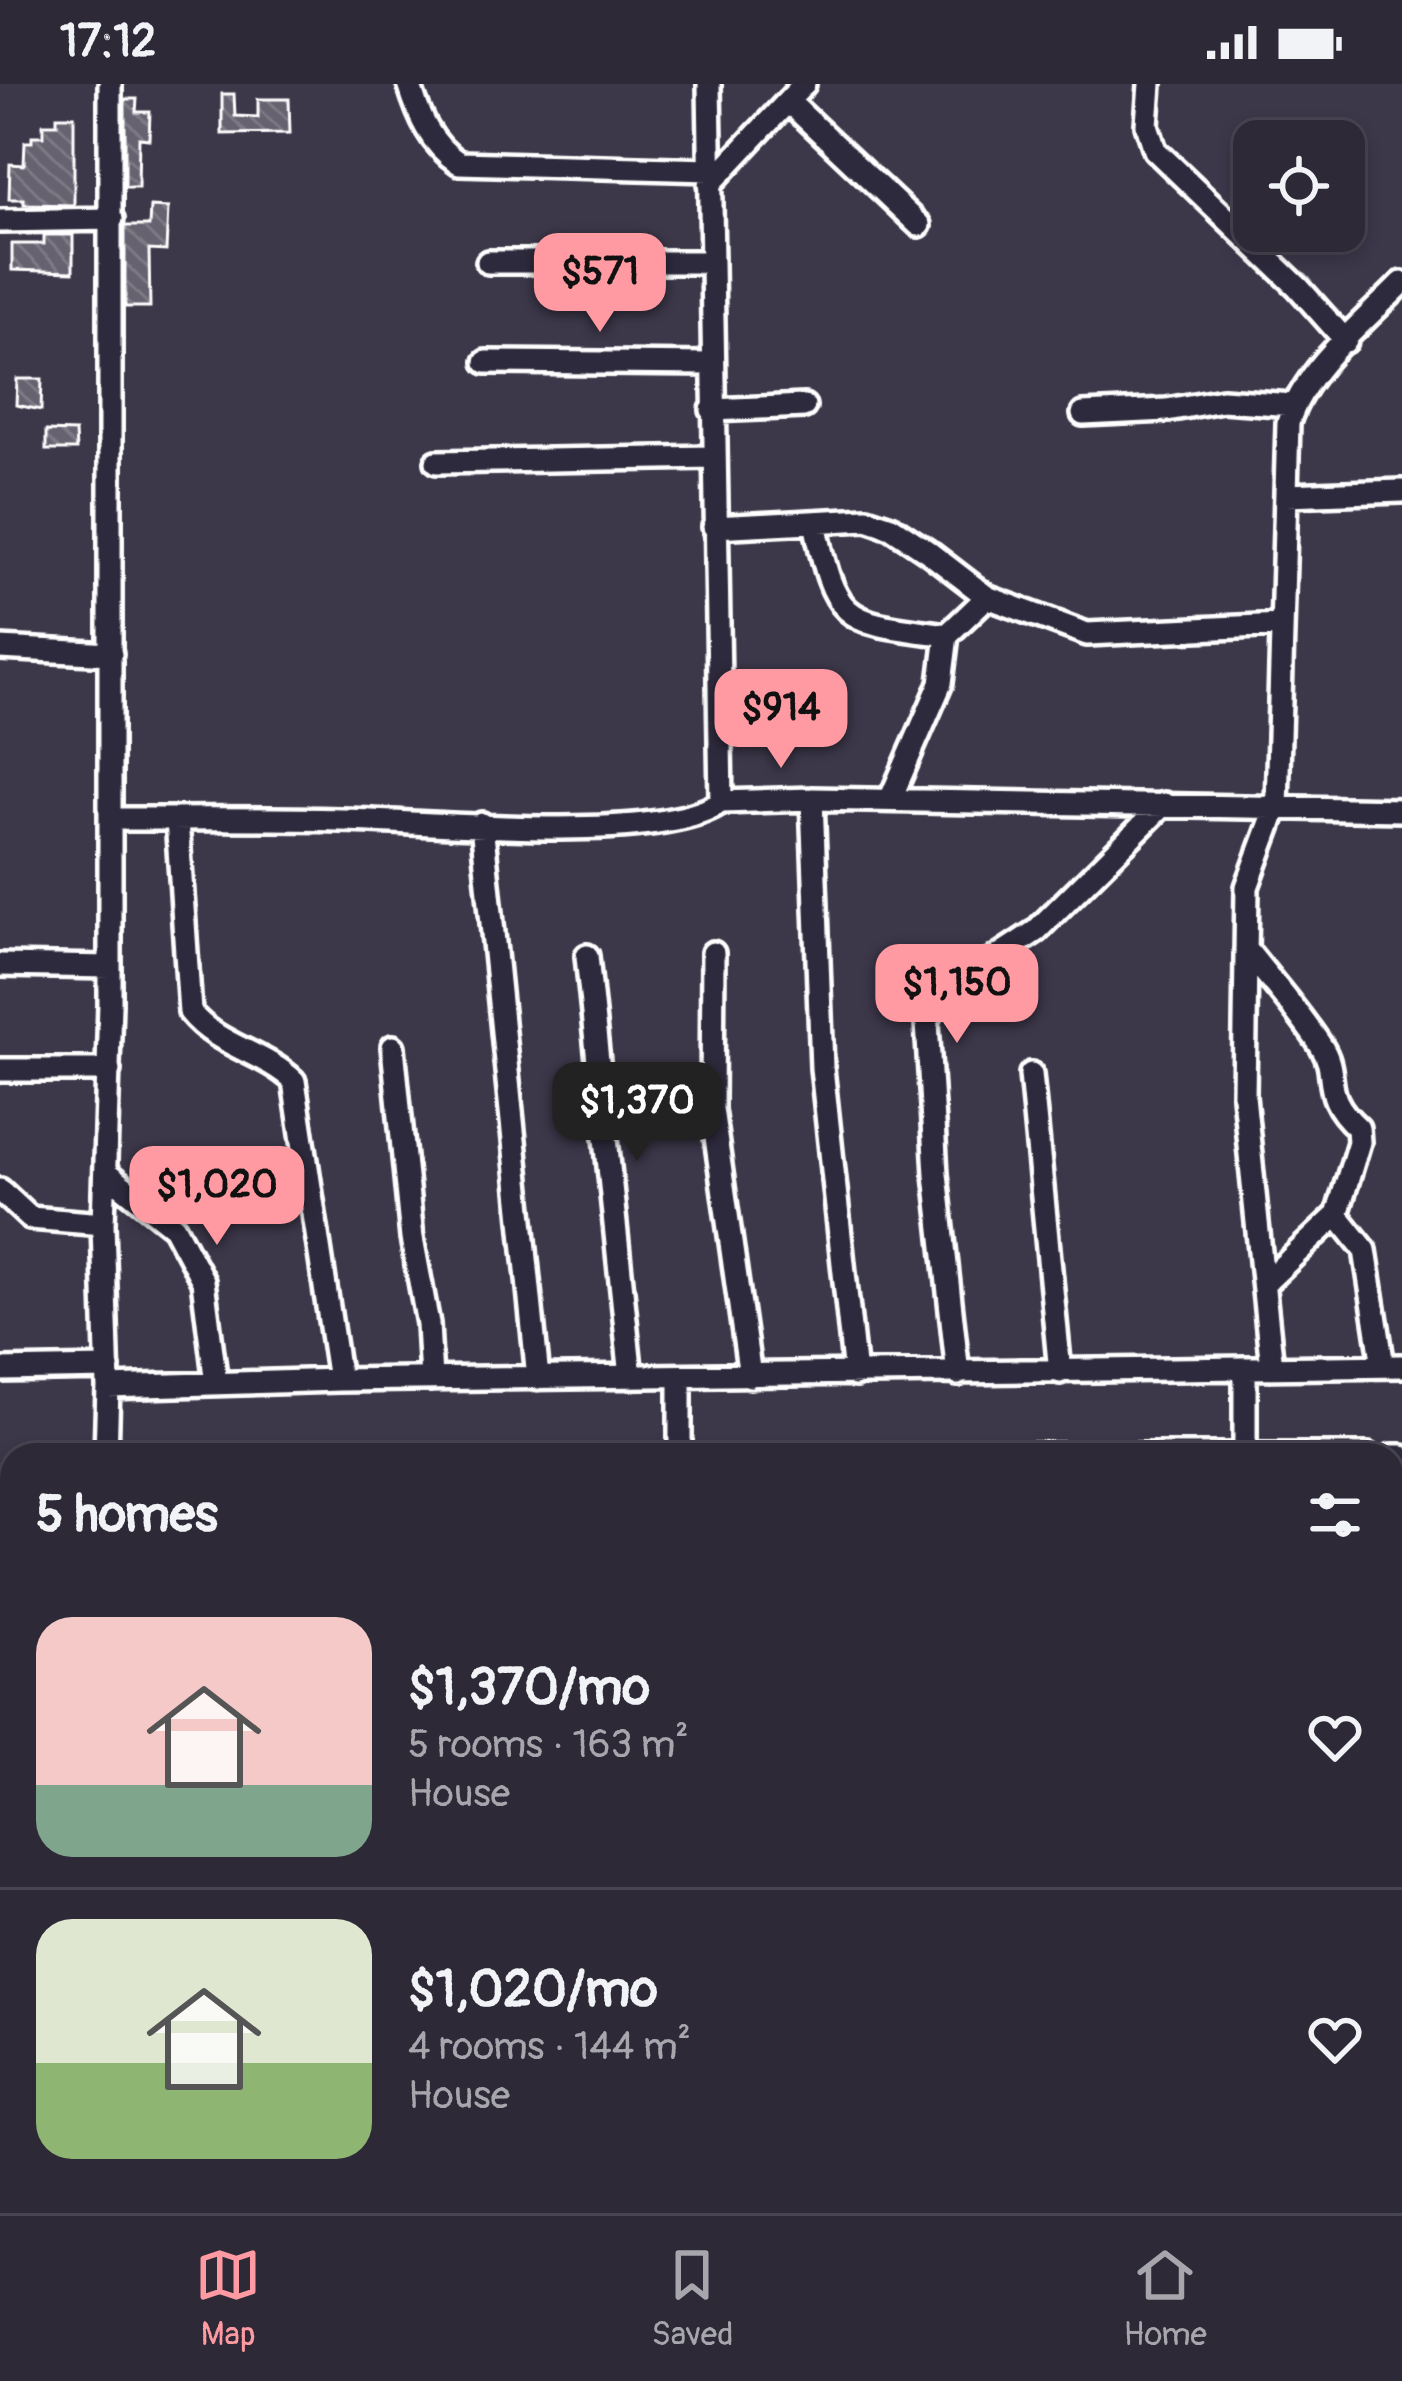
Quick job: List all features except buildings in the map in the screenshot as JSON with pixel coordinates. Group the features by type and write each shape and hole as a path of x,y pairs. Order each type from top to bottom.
{"street":[{"path":"106,1443 103,1224 111,819 110,84"},
{"path":"409,84 418,115 440,151 459,163 710,177 804,84"},
{"path":"709,84 721,802"},
{"path":"1150,84 1147,125 1155,150 1298,287 1346,341"},
{"path":"788,101 919,225"},
{"path":"0,221 112,219"},
{"path":"488,262 711,262"},
{"path":"1272,1368 1244,1096 1247,886 1277,806 1288,423 1293,405 1402,283"},
{"path":"486,362 712,364"},
{"path":"1083,413 1167,410 1222,400 1293,405"},
{"path":"712,410 804,406"},
{"path":"437,462 712,457"},
{"path":"1286,495 1402,491"},
{"path":"714,527 867,519 891,527 987,597 1087,634 1282,625"},
{"path":"815,522 827,582 846,610 868,624 947,634"},
{"path":"890,800 941,682 947,634 987,597"},
{"path":"0,648 111,653"},
{"path":"111,819 602,828 705,813 721,802 812,799 1402,810"},
{"path":"812,799 822,1068 855,1376"},
{"path":"958,1374 936,1174 927,1022 939,995 1036,931 1164,805"},
{"path":"177,819 190,1012 203,1029 281,1069 294,1082 339,1380"},
{"path":"482,824 538,1378"},
{"path":"1246,949 1324,1051 1331,1092 1339,1110 1358,1128 1360,1142 1337,1215 1265,1283"},
{"path":"713,953 712,1109 750,1376"},
{"path":"587,956 631,1377"},
{"path":"0,965 110,967"},
{"path":"393,1047 431,1379"},
{"path":"0,1070 109,1070"},
{"path":"1031,1074 1060,1372"},
{"path":"604,1115 712,1109"},
{"path":"106,1173 174,1227 203,1281 216,1384"},
{"path":"0,1190 30,1218 103,1224"},
{"path":"0,1370 216,1384 1392,1366 1365,1250 1337,1215"},
{"path":"1245,1368 1245,1443"},
{"path":"680,1377 680,1443"}]}
